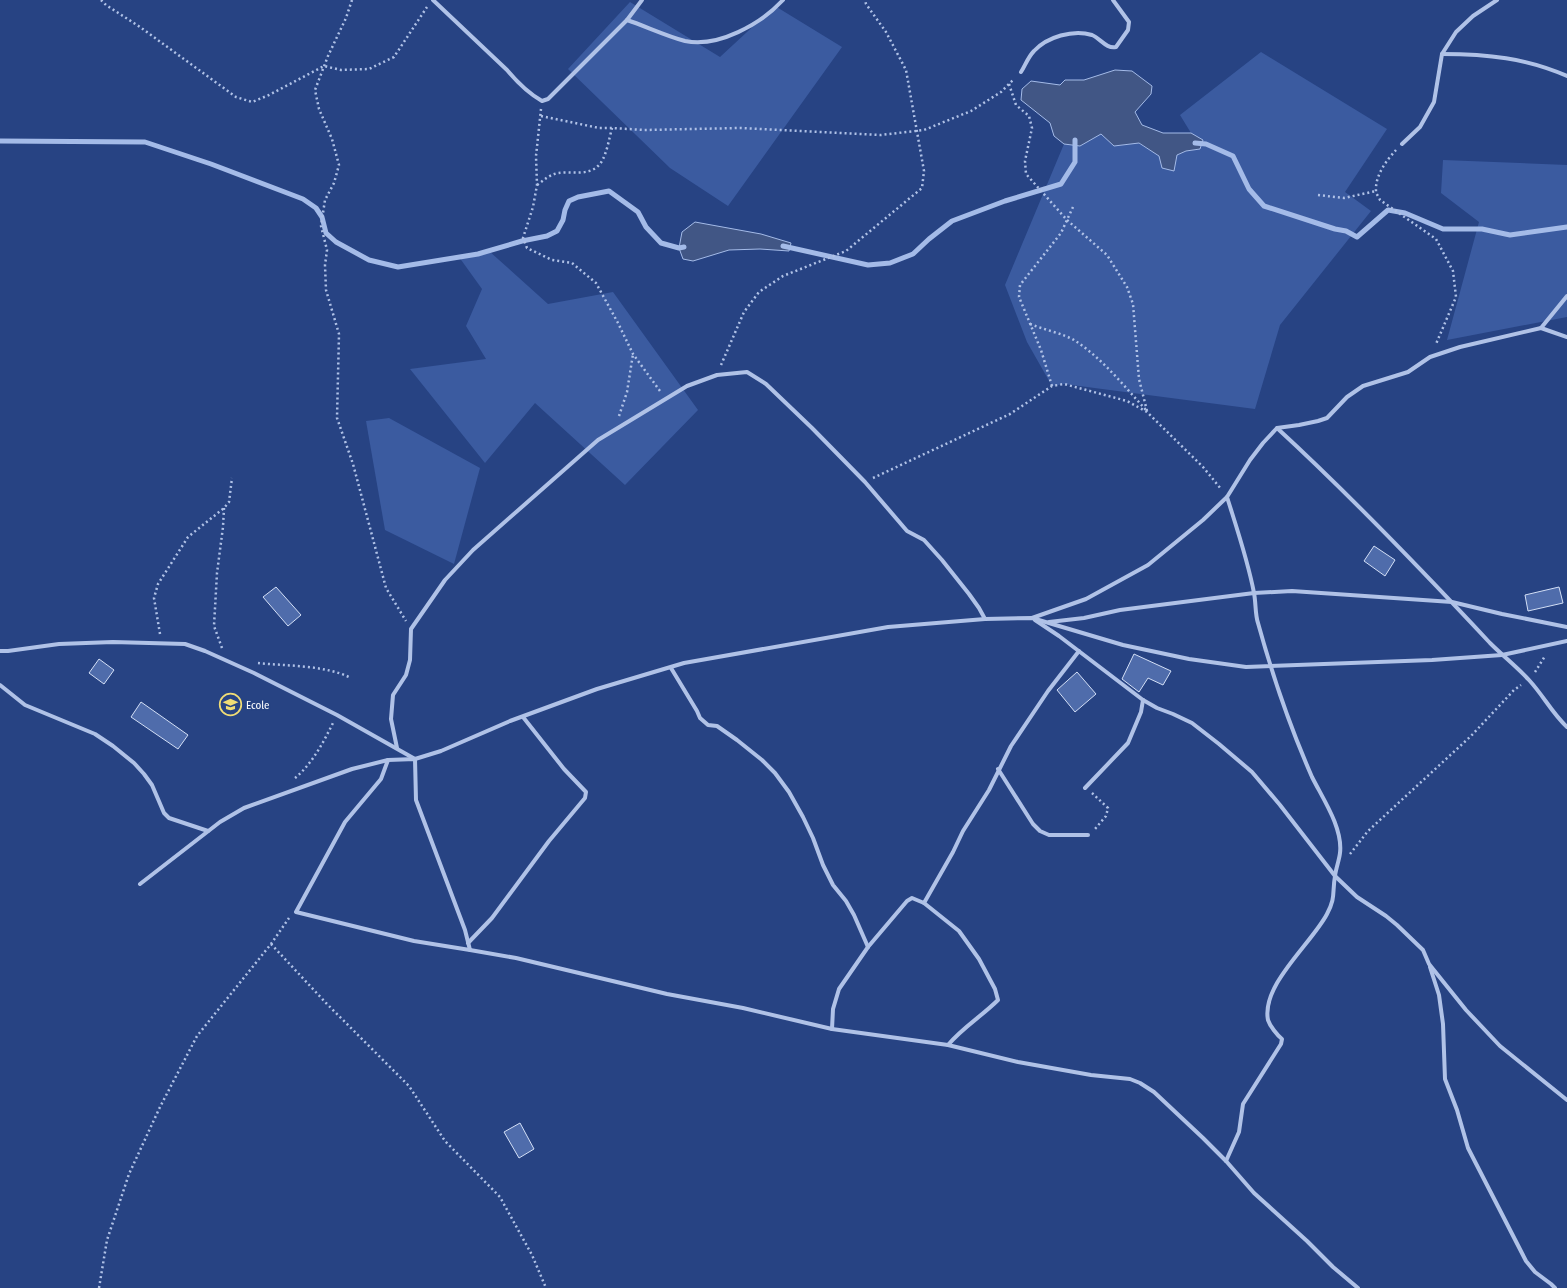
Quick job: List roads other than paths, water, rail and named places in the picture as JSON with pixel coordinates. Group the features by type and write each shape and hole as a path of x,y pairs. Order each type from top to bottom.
{"street":[{"path":"433,0 532,95 542,101 548,100 627,20 642,0"},
{"path":"627,20 685,41 702,42 717,40 744,30 773,11 783,0"},
{"path":"1021,72 1032,52 1039,45 1057,35 1092,35 1108,46 1112,48 1116,47 1128,30 1129,22 1113,0"},
{"path":"1402,144 1420,127 1434,102 1442,54 1456,32 1473,16 1498,0"},
{"path":"1442,54 1479,54 1502,57 1547,68 1567,76"},
{"path":"1541,328 1567,296"},
{"path":"1032,618 1086,599 1148,565 1203,520 1227,497 1250,460 1263,443 1278,428 1299,425 1327,418 1357,389 1408,372 1430,358 1460,347 1541,328 1567,337"},
{"path":"397,748 391,719 393,695 406,675 410,660 411,629 445,580 473,550 598,440 665,398 694,382 717,375 746,372 766,384 865,482 907,530 924,540 969,594 985,619"},
{"path":"1278,428 1351,499 1452,602 1502,656 1530,680 1557,717 1567,727"},
{"path":"1226,1161 1239,1132 1244,1104 1281,1044 1282,1040 1268,1021 1271,995 1297,954 1314,934 1327,915 1334,899 1335,876 1340,852 1339,833 1312,776 1288,715 1272,667 1258,622 1254,593 1227,497"},
{"path":"1047,622 1084,618 1127,609 1254,593 1292,591 1452,602 1567,627"},
{"path":"1032,618 1143,700 1157,708 1192,723 1252,772 1280,805 1335,876 1357,897 1397,925 1423,950 1439,995 1443,1024 1445,1079 1457,1110 1468,1148 1526,1261 1535,1272 1555,1288"},
{"path":"140,884 220,822 244,808 352,769 388,760 415,759 441,751 523,717 597,689 684,663 734,653 888,627 985,619 1032,618 1123,645 1189,659 1246,667 1424,661 1502,656 1567,641"},
{"path":"0,651 59,644 113,642 185,644 227,660 254,673 337,715 415,759"},
{"path":"924,903 964,831 989,790 998,769 1011,746 1048,691 1078,651"},
{"path":"671,668 700,718 708,725 717,726 762,760 775,773 803,817 823,865 833,884 854,914 868,947"},
{"path":"0,685 24,705 95,734 113,746 134,763 144,774 152,785 164,813 169,818 208,831"},
{"path":"1085,788 1128,743 1141,712 1143,700"},
{"path":"468,943 492,918 549,841 585,798 586,792 564,769 523,717"},
{"path":"415,759 416,800 465,930 470,950"},
{"path":"388,760 381,779 345,822 296,912 414,941 524,960 667,994 744,1008 832,1029 948,1045 1018,1062 1092,1075 1130,1079 1140,1083 1154,1092 1226,1161 1254,1193 1307,1241 1333,1267 1358,1288"},
{"path":"998,769 1033,824 1040,831 1049,835 1088,835"},
{"path":"832,1029 833,1008 839,989 868,947 907,901 912,898 924,903 959,931 979,959 996,989 998,1000 956,1036 948,1045"},
{"path":"1429,964 1466,1010 1500,1046 1567,1100"},
{"path":"1561,1094 1567,1096"}],"waterway":[{"path":"783,246 868,265 890,263 913,254 952,221 1005,201 1061,184 1075,162 1075,140"},
{"path":"0,141 145,142 211,164 303,199 316,208 322,217 326,233 336,242 369,260 398,267 478,254 522,241 547,236 557,231 563,220 569,201 578,197 609,191 638,212 646,227 661,243 679,248 684,247"},
{"path":"1195,143 1206,144 1233,156 1249,189 1264,206 1335,229 1346,231 1357,237 1388,210 1405,213 1443,229 1482,229 1510,235 1567,227"}],"place":[{"name":"Ecole","path":"231,705"}]}
